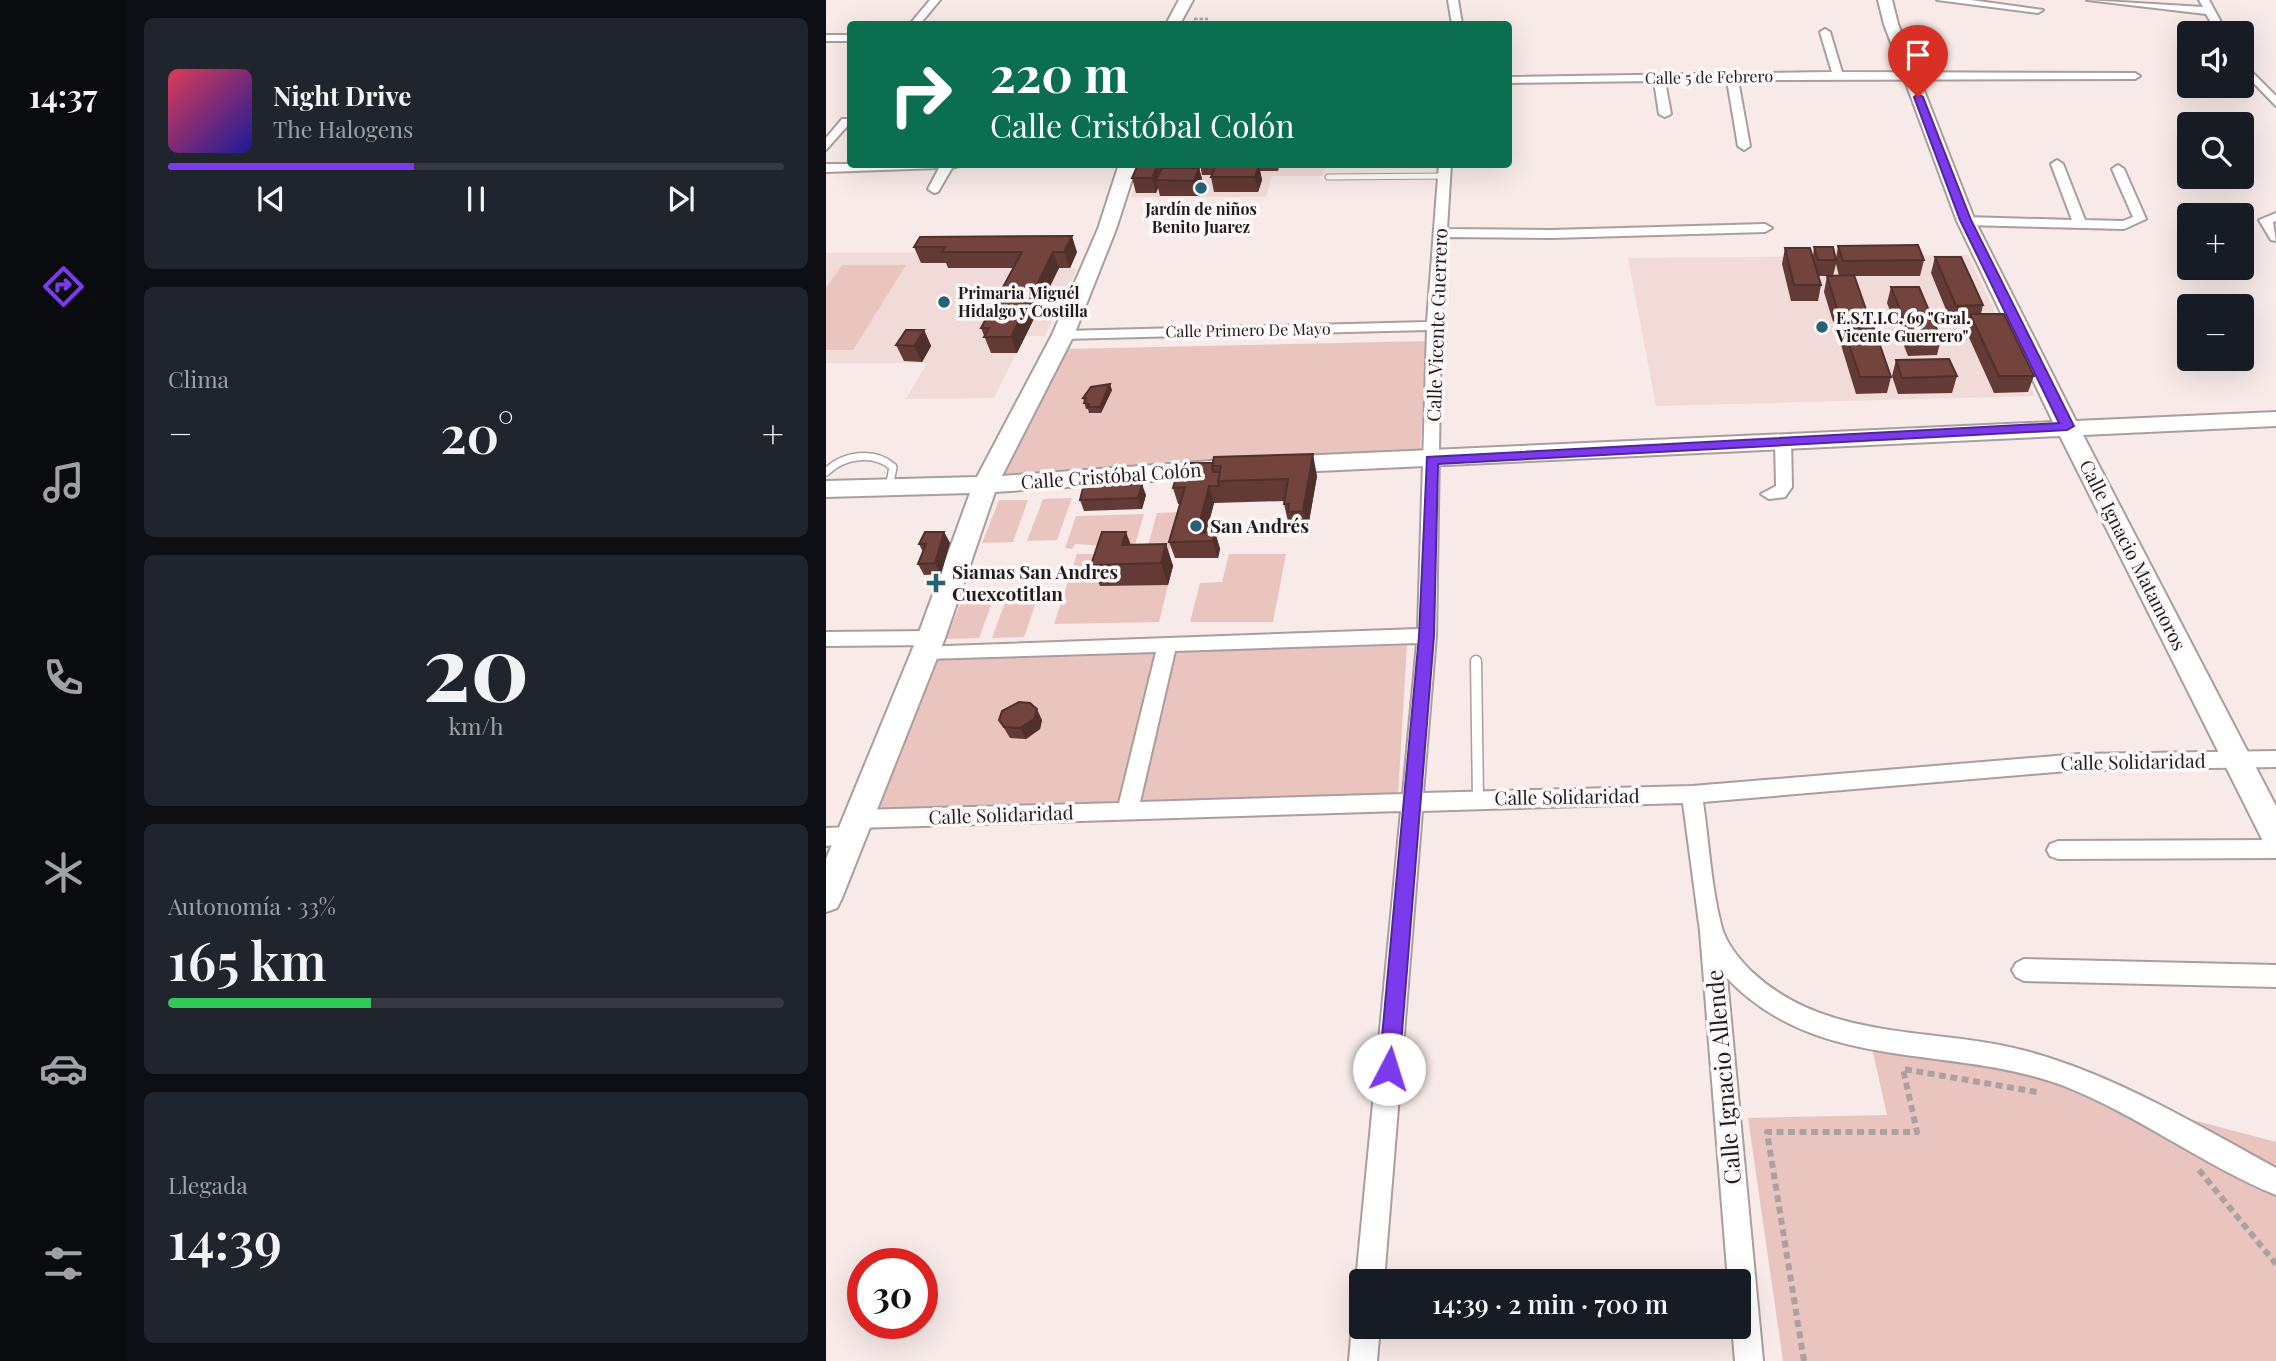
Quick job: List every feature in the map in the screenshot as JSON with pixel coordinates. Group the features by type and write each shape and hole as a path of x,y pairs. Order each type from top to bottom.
{"main road":[{"path":"1175,21 1186,0"},
{"name":"Calle Ignacio Matamoros","path":"1885,0 1910,74 1966,220 2067,426 2276,836"},
{"path":"826,898 845,831 928,645 985,485 1063,335 1102,241 1127,168"},
{"name":"Calle Cristóbal Colón","path":"826,489 985,485 1194,469 1432,460 2067,426 2276,419"}],"street":[{"path":"918,21 935,0"},
{"path":"1453,0 1456,21"},
{"path":"1942,0 2038,10"},
{"path":"2092,0 2209,12"},
{"path":"2203,0 2215,21"},
{"path":"1825,32 1838,75"},
{"path":"826,38 847,38"},
{"name":"Calle 5 de Febrero","path":"1512,80 1910,74 2135,76"},
{"path":"1732,77 1744,145"},
{"path":"1659,78 1665,114"},
{"path":"2254,78 2276,103"},
{"path":"826,146 846,121"},
{"path":"2057,164 2080,224"},
{"path":"826,168 847,167"},
{"path":"934,189 945,168"},
{"path":"1966,220 2124,225 2140,219 2118,169"},
{"name":"Calle Vicente Guerrero","path":"1371,1269 1427,636 1434,326 1444,170"},
{"path":"2276,217 2265,220 2276,237"},
{"path":"1440,233 1552,234 1765,228"},
{"name":"Calle Primero De Mayo","path":"1063,335 1434,326"},
{"path":"1769,494 1779,492 1784,486 1783,441"},
{"path":"826,639 928,645 1167,643 1427,636"},
{"path":"1127,812 1167,643"},
{"name":"Calle Solidaridad","path":"845,831 1127,812 1692,794 2079,762 2276,760"},
{"name":"Calle Ignacio Allende","path":"1692,794 1711,931 1749,1361"},
{"path":"2058,849 2276,849"},
{"path":"1711,931 1736,973 1754,990 1778,1007 1818,1027 1863,1037 2011,1056 2064,1074 2276,1182"},
{"path":"2024,970 2276,976"},
{"path":"1363,1361 1365,1339"}],"lane":[{"path":"1328,177 1444,170"},
{"path":"826,472 842,459 881,460 893,467 889,488"},
{"path":"1476,660 1478,800"}],"path":[{"path":"1804,1361 1767,1132 1917,1132 1903,1069 2040,1092"},
{"path":"2191,1159 2232,1214 2276,1264"}],"shaded area":[{"name":"Jardín de niños Benito Juarez","path":"1142,168 1325,168 1322,176 1272,176 1266,197 1131,197"},
{"name":"Primaria Miguél Hidalgo y Costilla","path":"1077,252 1070,268 1077,269 1045,336 1025,336 994,398 906,399 927,363 826,363 826,253"},
{"name":"E.S.T.I.C. 69 \"Gral. Vicente Guerrero\"","path":"1968,255 2035,396 1656,406 1628,258"},
{"path":"842,265 906,265 853,350 826,350 826,288"},
{"path":"1426,341 1420,455 1193,460 1084,473 1003,476 1063,349"},
{"path":"1072,498 1057,540 1027,541 1043,499"},
{"path":"999,500 1028,500 1013,542 982,543"},
{"path":"1179,512 1169,552 1147,549 1157,513"},
{"path":"1144,514 1134,548 1075,544 1072,549 1065,548 1076,516"},
{"path":"1077,554 1110,554 1168,585 1159,622 1054,624"},
{"path":"1229,554 1286,554 1273,622 1190,622 1200,583 1222,582"},
{"path":"1041,588 1024,637 992,638 1010,589"},
{"path":"997,589 979,638 946,639 966,590"},
{"path":"1407,645 1398,796 876,810 936,658"},
{"path":"1872,1048 2064,1078 2144,1107 2276,1142 2276,1361 1783,1361 1748,1118 1887,1115"}],"building":[{"path":"1137,168 1157,168 1152,178 1132,178"},
{"path":"1162,168 1199,168 1194,181 1156,180"},
{"path":"1215,168 1258,168 1255,177 1211,177"},
{"path":"1072,236 1064,252 1053,252 1011,337 984,337 989,328 981,328 1022,252 942,252 945,247 914,247 920,237"},
{"path":"1918,245 1924,260 1843,261 1838,246"},
{"path":"1814,247 1833,247 1836,260 1818,260"},
{"path":"1785,248 1810,248 1821,285 1794,285"},
{"path":"1935,257 1961,257 1983,305 1956,306"},
{"path":"1854,275 1870,321 1841,322 1827,276"},
{"path":"1891,287 1919,287 1941,339 1912,340"},
{"path":"1970,314 2004,314 2034,376 1999,376"},
{"path":"1874,328 1891,377 1860,377 1844,329"},
{"path":"906,330 924,330 914,346 896,345"},
{"path":"1949,359 1957,376 1902,378 1896,360"},
{"path":"1110,384 1100,407 1088,407 1089,404 1084,403 1086,398 1083,398 1091,387"},
{"path":"1313,454 1303,511 1288,512 1289,504 1284,504 1288,479 1218,481 1221,466 1212,466 1214,457"},
{"path":"1190,463 1213,463 1213,472 1220,472 1219,486 1209,486 1197,533 1215,532 1213,541 1169,542 1185,487 1173,488 1178,472 1188,472"},
{"path":"1128,477 1126,484 1142,484 1138,498 1080,500 1084,484 1097,484 1099,478"},
{"path":"925,532 944,532 935,563 918,564 926,544 919,544"},
{"path":"1102,532 1126,532 1122,545 1166,544 1161,563 1091,565"},
{"path":"1019,702 1030,703 1037,709 1034,719 1020,728 1004,727 999,720 1002,711"}],"place":[{"name":"Jardín de niños Benito Juarez","path":"1201,188"},
{"name":"Primaria Miguél Hidalgo y Costilla","path":"944,302"},
{"name":"E.S.T.I.C. 69 \"Gral. Vicente Guerrero\"","path":"1822,327"},
{"name":"San Andrés","path":"1196,526"},
{"name":"Siamas San Andres Cuexcotitlan","path":"936,583"}],"route":[{"path":"1389,1069 1427,636 1432,460 2067,426 1966,220 1918,97"}]}
